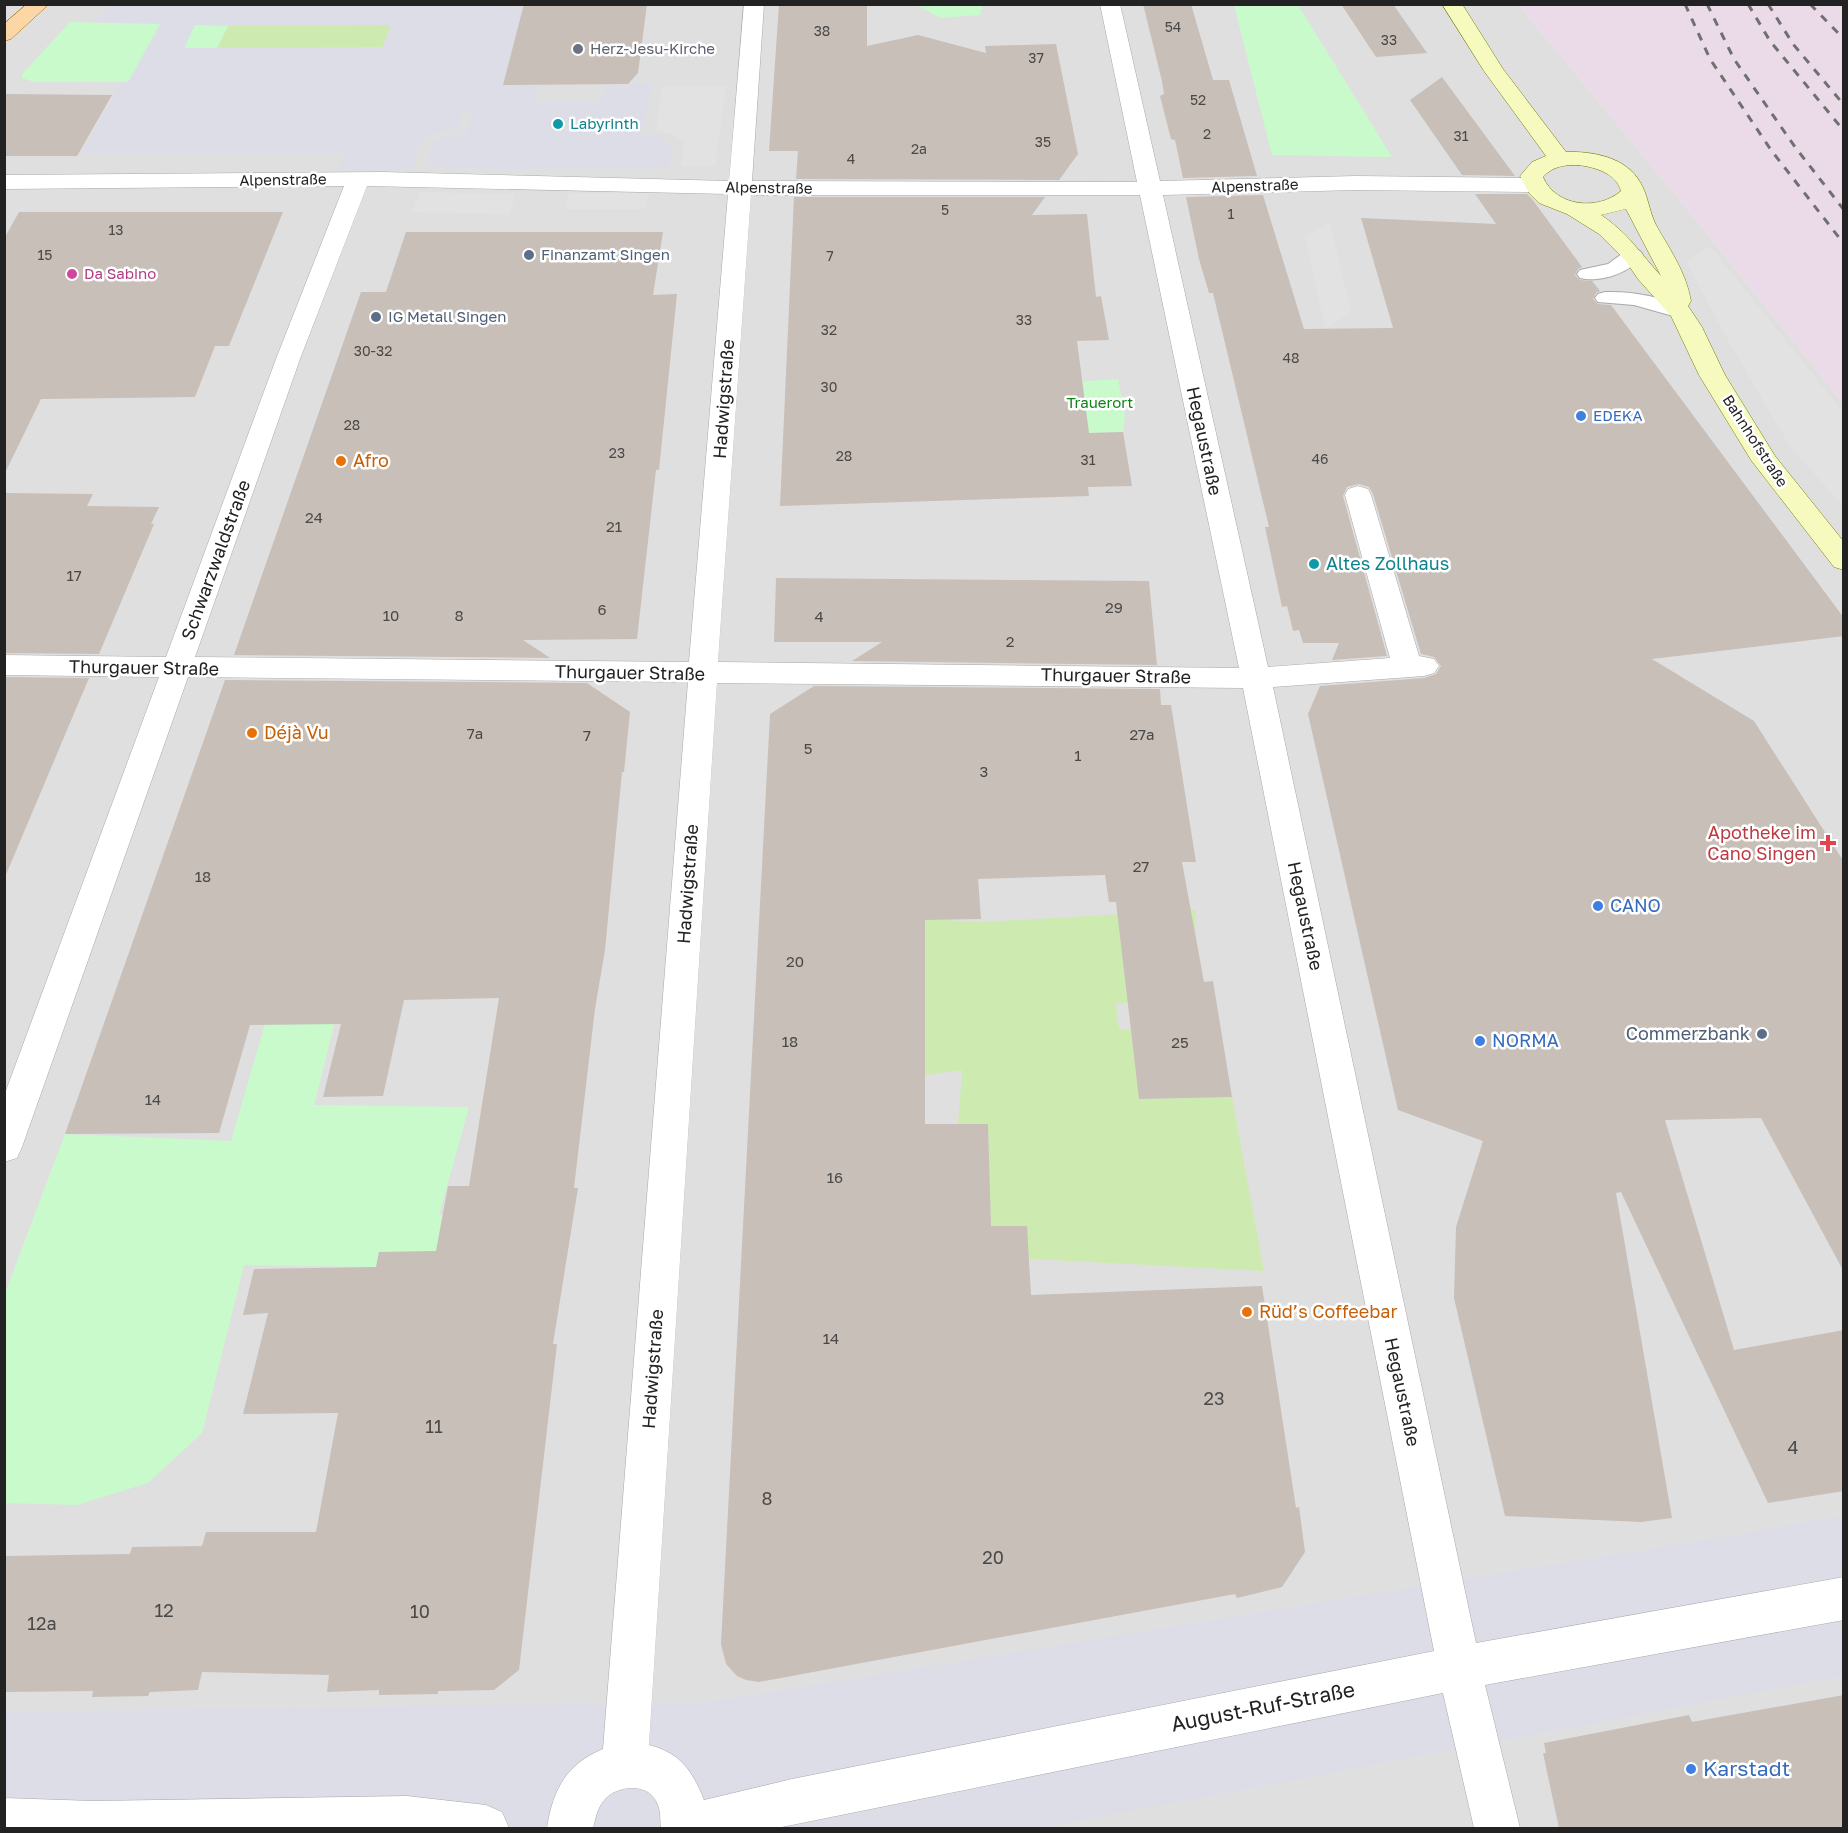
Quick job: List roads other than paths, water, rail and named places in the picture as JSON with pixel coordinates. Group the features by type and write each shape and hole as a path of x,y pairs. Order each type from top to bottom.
{"main road":[{"path":"4,36 39,4"}],"street":[{"name":"Hadwigstraße","path":"625,1764 703,673 754,4"},
{"name":"Hegaustraße","path":"1110,4 1224,539 1256,678 1459,1668 1497,1828"},
{"path":"1452,4 1494,70 1560,159"},
{"name":"Bahnhofstraße","path":"1631,194 1616,206 1589,210 1574,208 1548,199 1533,185 1531,176 1536,168 1546,162 1560,159 1590,160 1617,170 1631,186 1631,194 1642,222 1669,267 1678,293 1680,312"},
{"name":"Alpenstraße","path":"4,182 358,179 739,188 1150,189 1356,183 1533,185"},
{"name":"Schwarzwaldstraße","path":"4,1147 288,359 358,179"},
{"name":"Bahnhofstraße","path":"1574,208 1607,229 1633,255 1646,274 1680,312 1690,327 1712,375 1764,460 1844,561"},
{"name":"Thurgauer Straße","path":"4,665 1256,678 1415,666 1358,495"},
{"name":"August-Ruf-Straße","path":"625,1764 642,1764 657,1769 669,1779 678,1793 683,1809 684,1828 804,1799 1459,1668 1844,1598"},
{"path":"570,1828 570,1818 578,1797 591,1781 607,1769 625,1764"},
{"path":"4,1821 93,1824 407,1819 486,1828"}],"lane":[{"path":"1587,274 1614,269 1633,255"},
{"path":"1646,274 1636,284 1619,289 1605,298 1639,298 1655,301 1680,312"}],"railway":[{"path":"1685,4 1710,59 1771,150 1844,244"},
{"path":"1707,4 1734,59 1795,147 1844,210"},
{"path":"1748,4 1770,41 1844,131"},
{"path":"1768,4 1793,44 1844,105"},
{"path":"1810,4 1844,39"}],"place":[{"name":"Herz-Jesu-Kirche","path":"578,49"},
{"name":"Labyrinth","path":"558,124"},
{"name":"Finanzamt Singen","path":"529,255"},
{"name":"Da Sabino","path":"72,274"},
{"name":"IG Metall Singen","path":"376,317"},
{"name":"EDEKA","path":"1581,416"},
{"name":"Afro","path":"341,461"},
{"name":"Altes Zollhaus","path":"1314,564"},
{"name":"Déjà Vu","path":"252,733"},
{"name":"Apotheke im Cano Singen","path":"1828,843"},
{"name":"CANO","path":"1598,906"},
{"name":"Commerzbank","path":"1762,1034"},
{"name":"NORMA","path":"1480,1041"},
{"name":"Rüd’s Coffeebar","path":"1247,1312"},
{"name":"Karstadt","path":"1691,1769"}],"park label":[{"name":"Trauerort","path":"1100,403"}]}
